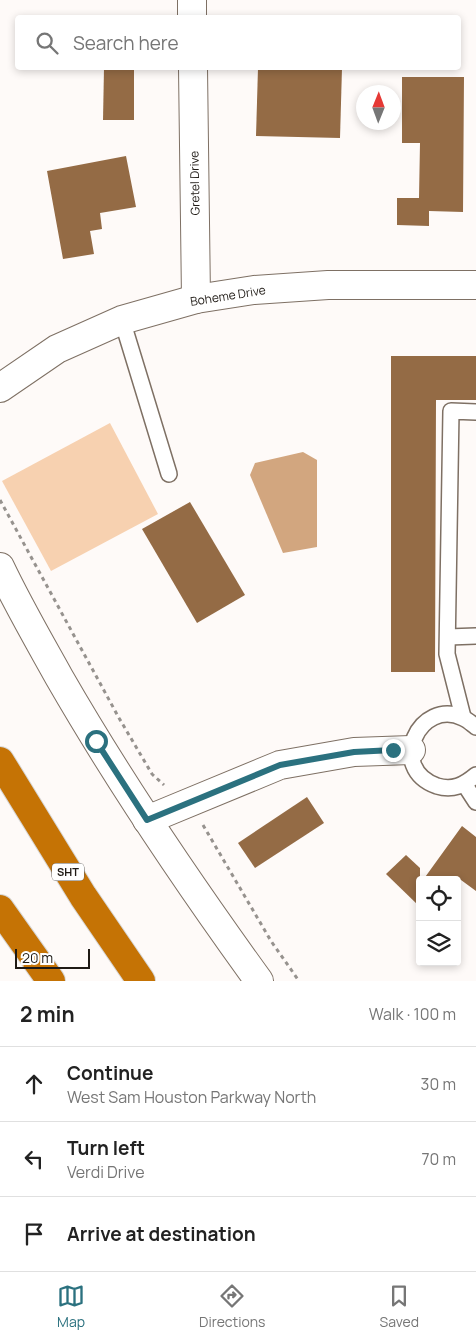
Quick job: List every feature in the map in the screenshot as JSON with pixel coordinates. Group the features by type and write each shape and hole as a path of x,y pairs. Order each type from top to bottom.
{"highway":[{"name":"SHT","path":"0,761 78,888 141,981"},
{"path":"0,910 51,981"}],"street":[{"path":"192,0 192,15"},
{"name":"Gretel Drive","path":"193,70 196,299"},
{"name":"Boheme Drive","path":"0,388 58,349 122,320 196,299 254,290 328,285 476,285"},
{"path":"0,567 16,600 96,741 208,910 259,981"},
{"path":"147,820 280,765 354,752 411,750"}],"lane":[{"path":"122,320 169,474"},
{"path":"463,717 448,654 451,411 476,412"},
{"path":"448,637 476,636"},
{"path":"476,727 463,717 445,714 428,720 416,733 411,750 415,768 428,782 446,789 470,780 476,802"}],"path":[{"path":"0,500 123,726 152,774 203,825 271,941 299,981"}],"shaded area":[{"path":"110,423 158,514 51,571 2,481"},
{"path":"303,452 317,460 317,547 283,553 250,475 255,463"}],"building":[{"path":"104,70 134,70 134,120 103,120"},
{"path":"258,70 342,70 340,138 256,136"},
{"path":"402,77 464,77 463,212 429,211 429,226 397,225 397,198 419,198 420,143 402,143"},
{"path":"126,156 136,207 100,213 102,229 90,231 94,254 63,259 47,171"},
{"path":"391,356 476,356 476,400 436,400 435,672 391,672"},
{"path":"190,502 245,595 197,623 142,529"},
{"path":"307,797 324,823 255,868 238,843"},
{"path":"462,826 476,837 476,891 461,880 461,876 426,876"},
{"path":"406,855 420,868 420,876 416,876 416,903 386,874"}],"route":[{"path":"96,741 147,820 280,765 354,752 393,750"}]}
